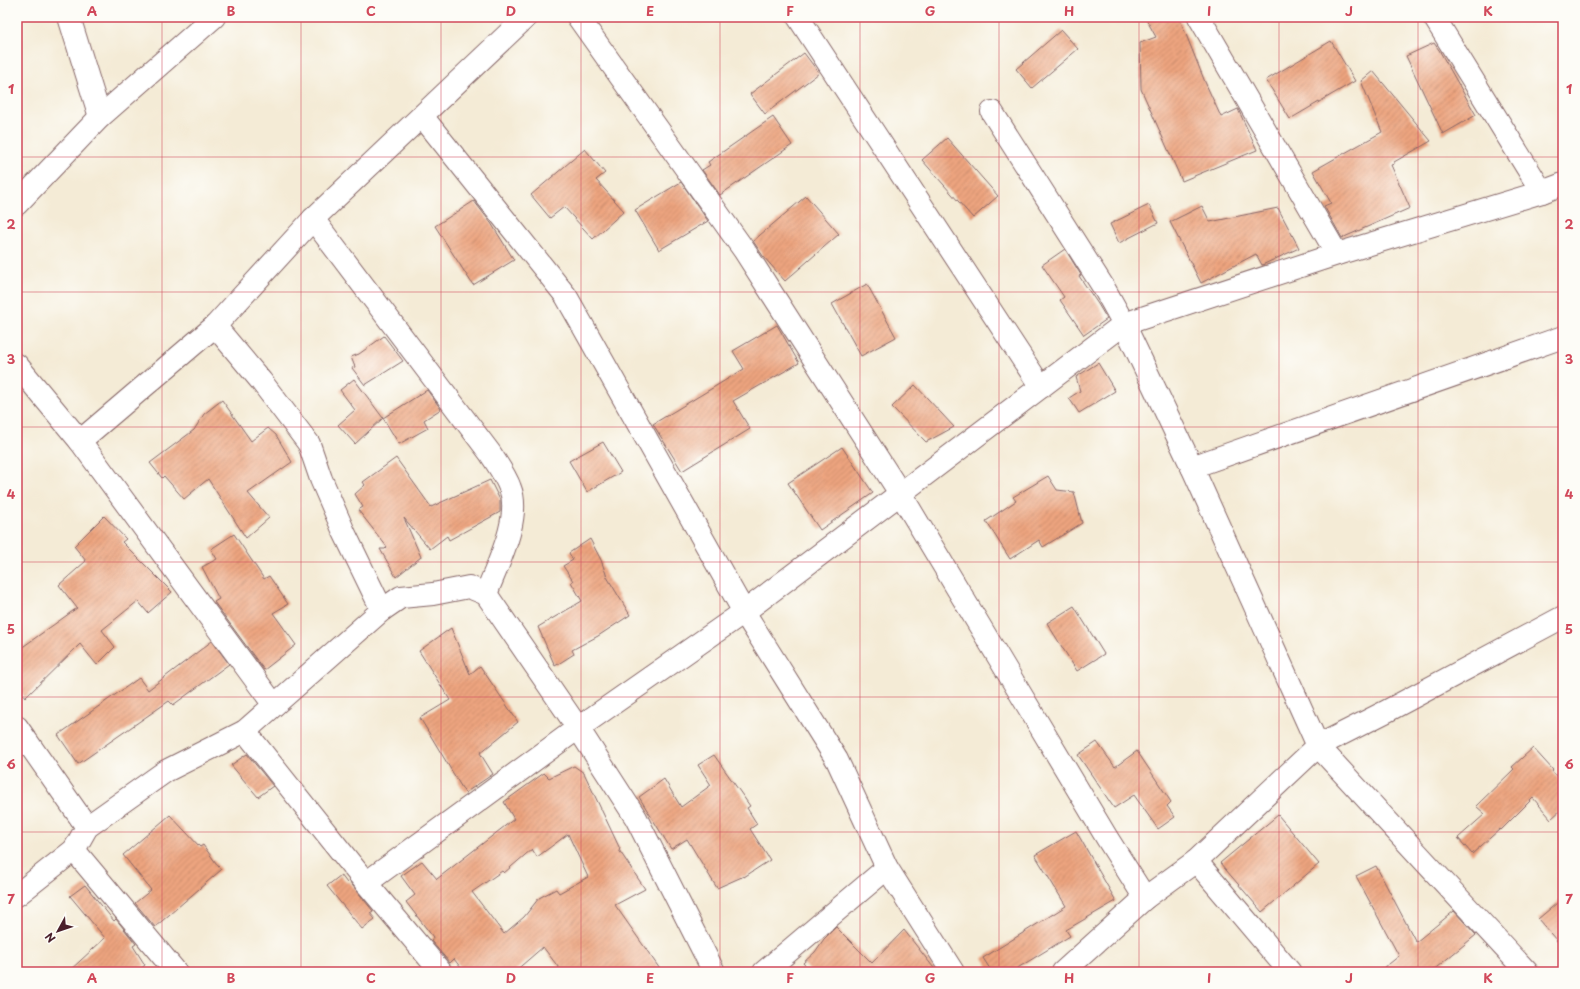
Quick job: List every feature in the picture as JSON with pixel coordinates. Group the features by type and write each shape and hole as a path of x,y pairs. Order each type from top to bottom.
{"street":[{"path":"69,17 100,117"},
{"path":"17,204 100,117 214,17"},
{"path":"80,441 215,326 313,219 526,17"},
{"path":"578,17 744,250 900,493 1107,838 1145,898"},
{"path":"798,17 1041,387"},
{"path":"1199,17 1337,254"},
{"path":"1434,17 1542,192"},
{"path":"992,112 1104,288 1124,324 1192,467 1318,746 1527,972"},
{"path":"422,116 566,296 744,612 837,760 888,868 953,972"},
{"path":"366,883 578,728 744,612 1124,324 1337,254 1542,192 1563,184"},
{"path":"313,219 490,453 511,488 513,509 511,528 486,594"},
{"path":"215,326 261,381 309,444 330,499 382,610"},
{"path":"1192,467 1563,337"},
{"path":"17,365 80,441 274,706"},
{"path":"17,895 74,850 87,827 166,770 245,731 382,610 401,597 433,594 469,587 486,594 578,728 636,818 714,972"},
{"path":"1063,972 1145,898 1196,861 1318,746 1563,617"},
{"path":"17,727 87,827"},
{"path":"245,731 366,883 441,972"},
{"path":"74,850 176,972"},
{"path":"1196,861 1290,972"},
{"path":"764,972 888,868"}],"building":[{"path":"1145,17 1179,17 1221,117 1238,109 1257,150 1182,181 1141,89 1140,43 1156,37"},
{"path":"1061,30 1078,49 1032,88 1016,69"},
{"path":"1331,41 1355,81 1290,119 1266,80"},
{"path":"1434,43 1476,115 1443,134 1406,56"},
{"path":"804,53 819,73 765,114 750,94"},
{"path":"1373,71 1431,141 1391,165 1410,208 1342,238 1324,206 1331,203 1313,171 1382,132 1361,81"},
{"path":"773,117 792,145 720,195 702,170 710,165 708,162"},
{"path":"947,138 998,196 973,218 922,160"},
{"path":"585,149 605,173 596,180 624,211 593,239 564,207 550,218 531,195"},
{"path":"681,182 708,221 659,250 635,210"},
{"path":"806,196 839,234 785,281 763,256 753,241"},
{"path":"474,201 491,223 514,260 473,285 435,226"},
{"path":"1149,205 1158,223 1119,243 1110,224"},
{"path":"1202,206 1210,222 1278,208 1299,248 1262,265 1256,254 1201,283 1170,222"},
{"path":"1065,249 1081,275 1079,276 1107,319 1084,335 1060,300 1064,297 1042,265"},
{"path":"867,284 896,337 861,356 832,304"},
{"path":"777,325 799,363 733,401 750,429 682,471 653,424 744,369 733,351"},
{"path":"384,336 403,361 365,385 352,368 355,367 351,357 359,354"},
{"path":"1098,363 1115,391 1079,413 1069,398 1080,391 1076,377"},
{"path":"354,379 383,418 355,444 338,425 355,410 340,390"},
{"path":"915,385 954,427 926,442 892,407"},
{"path":"427,390 441,409 424,420 428,428 399,444 383,418"},
{"path":"222,400 251,441 268,428 276,435 292,462 248,493 269,518 246,538 208,479 184,499 164,476 162,478 150,463 194,430 204,414"},
{"path":"603,442 621,472 587,492 569,461"},
{"path":"842,447 873,493 820,530 788,483"},
{"path":"396,458 431,507 490,480 500,500 500,512 449,540 447,536 430,549 404,518 421,557 396,577 380,549 385,549 387,547 358,510 363,507 355,494 365,485 363,482"},
{"path":"1048,476 1057,490 1074,492 1082,523 1043,547 1039,540 1010,559 986,521 1016,501 1013,497"},
{"path":"104,516 126,539 122,542 172,592 148,613 138,601 102,630 115,647 97,665 80,644 25,698 17,687 17,651 77,608 59,585 86,561 74,546"},
{"path":"234,534 264,579 269,576 288,604 273,613 296,645 264,670 214,602 219,599 202,567 217,559 211,549"},
{"path":"590,539 601,560 607,577 630,615 598,636 572,650 574,654 555,666 538,627 582,601 571,582 573,581 563,566 573,560 569,553"},
{"path":"1074,606 1104,654 1077,671 1047,623"},
{"path":"451,628 470,674 480,666 518,722 480,753 493,774 465,793 420,718 450,700 419,651"},
{"path":"212,641 229,664 173,705 169,701 78,764 58,735 139,678 148,690"},
{"path":"1097,742 1115,767 1137,751 1171,802 1167,806 1175,817 1158,829 1134,795 1114,808 1078,755"},
{"path":"1533,748 1553,770 1552,771 1563,784 1563,808 1551,819 1533,798 1501,830 1500,829 1472,854 1458,838 1485,814 1476,806 1514,769 1512,767"},
{"path":"247,754 273,786 258,797 231,765"},
{"path":"714,755 750,806 747,808 757,824 750,829 770,860 744,877 717,888 687,839 671,849 639,797 664,779 681,807 711,785 698,765"},
{"path":"574,766 584,773 620,849 619,850 645,889 615,905 662,972 562,972 543,947 514,972 464,972 454,959 450,963 431,941 433,937 406,902 415,895 401,876 422,861 437,879 514,819 504,802 544,773 549,778","holes":["568,834 588,877 559,893 556,889 539,898 524,917 504,934 472,892 502,871 504,873 532,849 537,857"]},
{"path":"170,815 200,847 203,845 221,870 155,927 135,903 151,890 123,855"},
{"path":"1278,815 1319,864 1262,912 1220,863"},
{"path":"1076,831 1116,901 1066,930 1070,936 1011,972 992,972 983,958 1066,906 1035,855"},
{"path":"1376,866 1416,942 1454,911 1476,935 1431,972 1379,972 1399,956 1356,876"},
{"path":"341,875 347,883 349,881 373,911 370,913 375,919 362,929 327,886"},
{"path":"85,885 114,921 116,919 136,944 133,946 145,965 137,972 68,972 105,938 70,896"},
{"path":"1563,898 1563,948 1538,919"},
{"path":"836,927 872,963 904,930 937,972 811,972 803,963 815,952 824,939"}]}
